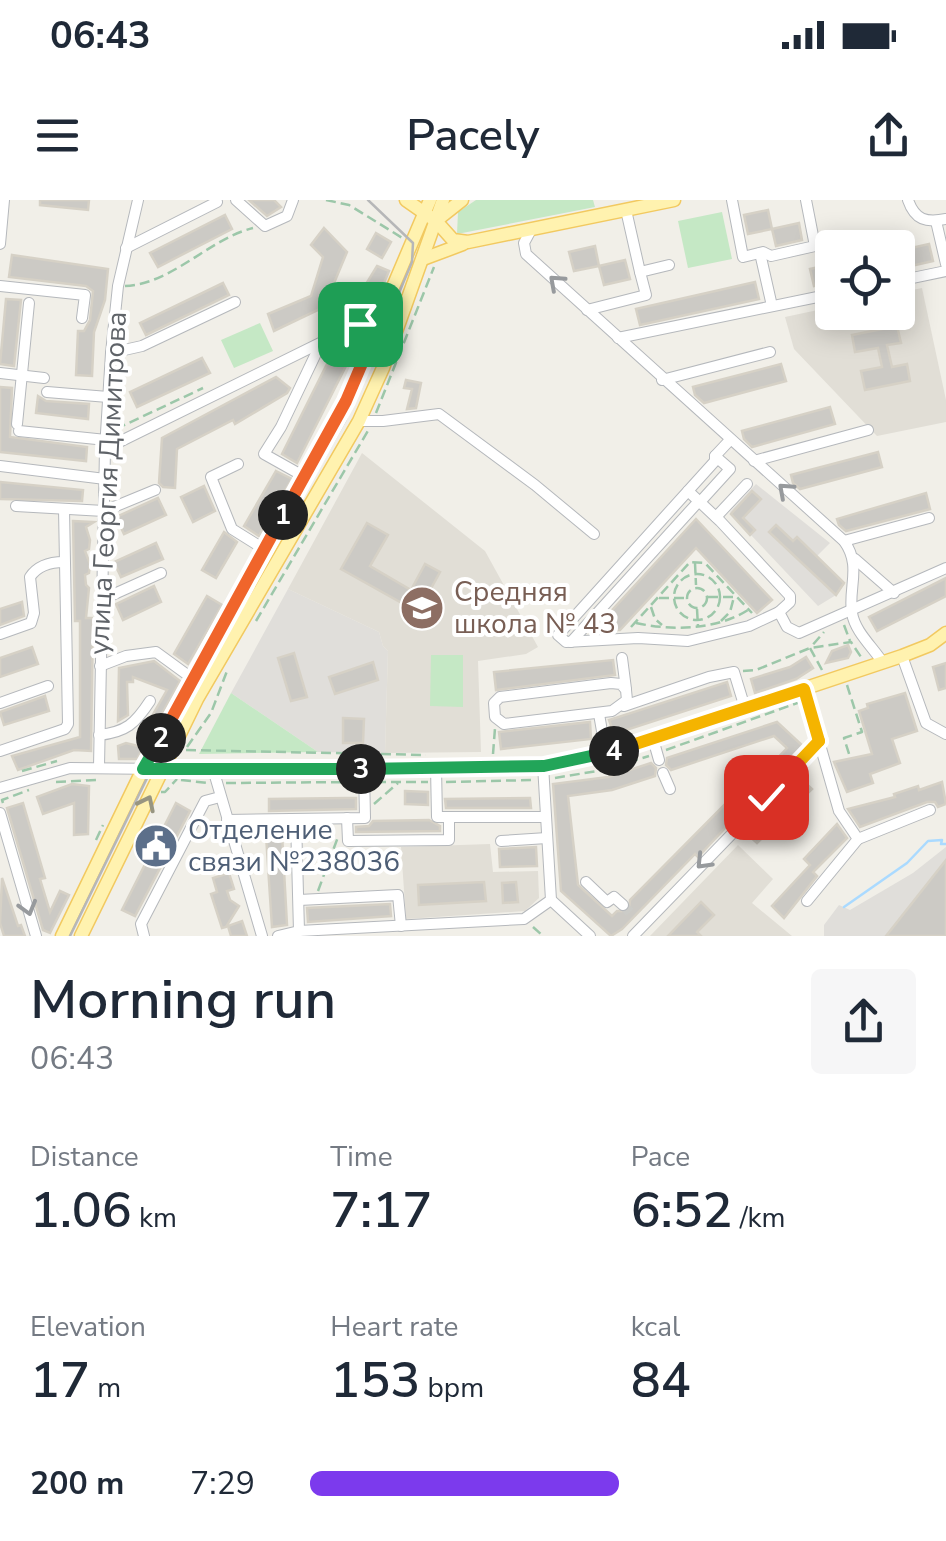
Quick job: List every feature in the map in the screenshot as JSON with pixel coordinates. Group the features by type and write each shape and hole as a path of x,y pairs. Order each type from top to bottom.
{"main road":[{"path":"406,200 454,240 468,242"},
{"path":"81,936 204,686 359,420 383,368 423,259 430,200"},
{"path":"62,936 143,769 346,401 384,312 430,218 443,200"},
{"path":"430,218 462,200"},
{"path":"598,200 601,215"},
{"path":"423,259 468,242 674,200"},
{"path":"162,769 544,766 606,754 653,739 902,656 946,634"}],"street":[{"path":"0,244 4,200"},
{"name":"улица Георгия Димитрова","path":"98,774 104,479 111,352 118,286 138,200"},
{"path":"236,200 264,226 287,216 293,200"},
{"path":"732,200 743,256 771,256 815,246 806,200"},
{"path":"908,200 919,218 941,220 946,267 915,275"},
{"path":"126,248 216,202"},
{"path":"587,310 646,295 626,210"},
{"path":"532,230 524,243 526,254 844,542 854,558 894,593"},
{"path":"760,253 772,306"},
{"path":"640,272 669,265"},
{"path":"0,286 84,295 82,318"},
{"path":"618,338 815,297"},
{"path":"111,352 142,346 235,302"},
{"path":"29,303 18,428 106,444 384,312"},
{"path":"305,477 264,454 321,342"},
{"path":"662,380 770,352"},
{"path":"0,374 44,378"},
{"path":"46,392 108,397"},
{"path":"359,420 383,422 439,414 594,534"},
{"path":"754,461 868,430"},
{"path":"688,491 790,596 790,602 767,618 724,634 688,641 571,642 558,634 688,491 715,462 715,456 730,440"},
{"path":"571,642 730,470 715,456"},
{"path":"238,464 211,478 232,529 264,549"},
{"path":"0,466 104,479"},
{"path":"716,517 747,484"},
{"path":"16,506 104,511 155,490"},
{"path":"0,751 66,729 68,724 64,508"},
{"path":"844,542 929,518"},
{"path":"854,558 852,612 859,630 882,663"},
{"path":"0,634 31,623 34,613 30,577 34,570 52,562 64,562"},
{"path":"779,612 786,626 799,633 946,568"},
{"path":"102,600 160,573"},
{"path":"100,666 126,656 156,652 192,679"},
{"path":"902,656 926,723 946,734"},
{"path":"622,658 627,700 622,707"},
{"path":"626,690 620,684 610,683 500,697 494,702 493,712 499,723 599,714 734,672 745,708"},
{"path":"0,704 48,686"},
{"path":"804,689 839,811 858,839"},
{"path":"99,735 123,732 137,722 150,701"},
{"path":"599,714 606,754"},
{"path":"653,739 659,760"},
{"path":"633,936 820,742"},
{"path":"544,766 551,900 590,936"},
{"path":"436,768 437,818 546,817"},
{"path":"1,796 54,771 98,774 162,769"},
{"path":"213,769 262,936"},
{"path":"227,820 364,818 364,769"},
{"path":"663,773 670,789"},
{"path":"742,774 766,797"},
{"path":"144,936 141,924 205,801 220,797"},
{"path":"807,901 858,839 930,810"},
{"path":"4,816 36,936"},
{"path":"347,818 348,841 449,840 449,817"},
{"path":"296,820 299,931"},
{"path":"500,841 547,838"},
{"path":"586,882 607,902 614,896 623,906"},
{"path":"299,900 398,895 394,929"},
{"path":"278,936 299,931 394,929 524,919 551,900"},
{"path":"633,916 643,925"}],"path":[{"path":"326,200 361,212 407,241"},
{"path":"118,286 135,286 154,279 237,232 264,226"},
{"path":"696,561 696,587"},
{"path":"624,639 687,566 696,561 705,563 754,616 767,618"},
{"path":"705,563 706,576"},
{"path":"687,566 688,576"},
{"path":"696,574 706,576 718,587 720,597 713,614 698,624 680,614 673,598 676,587 696,574"},
{"path":"672,583 676,587"},
{"path":"718,587 724,584"},
{"path":"686,598 689,590 696,587 707,598"},
{"path":"707,598 736,597"},
{"path":"718,622 730,612 736,597"},
{"path":"658,598 686,598"},
{"path":"686,598 697,608 707,598"},
{"path":"651,606 655,619 667,628"},
{"path":"697,608 698,624"},
{"path":"635,623 667,628 718,622 748,610"},
{"path":"842,620 862,658"},
{"path":"734,672 756,670 810,648 851,642"},
{"path":"810,648 822,672"},
{"path":"846,684 862,732 844,738 850,757"},
{"path":"186,748 211,713 220,687"},
{"path":"493,755 493,731 499,723"},
{"path":"42,785 98,774"},
{"path":"364,813 400,782"},
{"path":"4,816 1,796 29,790"},
{"path":"315,900 347,818"},
{"path":"524,919 543,936"}],"shaded area":[{"path":"922,288 946,400 946,422 877,436 794,349 785,317 815,311 815,330 915,330 915,289"},
{"name":"Средняя школа № 43","path":"362,453 485,551 538,647 526,654 478,661 481,752 385,753 388,651 379,632 288,589"},
{"path":"756,484 830,543 817,556 845,584 818,606 730,512"},
{"path":"288,589 379,632 388,651 385,753 318,752 231,693"},
{"path":"490,844 493,872 538,871 539,898 525,911 406,919 401,847"},
{"path":"738,845 773,879 752,903 792,936 650,936"},
{"path":"946,847 946,936 824,936 824,925 839,905 850,910 913,873"}],"green space":[{"path":"476,200 593,200 595,207 457,234 458,212"},
{"path":"722,212 732,259 688,268 678,221"},
{"path":"260,323 273,351 234,368 221,340"},
{"path":"431,655 463,655 463,707 430,706"},
{"path":"231,693 318,752 199,754"}],"building":[{"path":"40,200 89,200 88,210 40,205"},
{"path":"249,200 274,200 281,207 267,216"},
{"path":"768,210 772,229 748,234 744,215"},
{"path":"225,215 232,229 158,267 150,253"},
{"path":"799,223 802,240 776,246 772,229"},
{"path":"324,228 347,252 324,307 274,331 268,314 311,296 323,257 311,245"},
{"path":"376,233 391,242 382,258 367,249"},
{"path":"929,244 933,261 915,265 915,247"},
{"path":"595,246 599,266 574,271 569,252"},
{"path":"12,255 108,269 105,300 94,332 92,376 76,375 78,331 84,331 90,320 93,291 86,286 9,277"},
{"path":"625,260 630,279 604,285 599,266"},
{"path":"377,266 389,271 379,295 363,289"},
{"path":"755,282 759,299 640,325 636,309"},
{"path":"223,283 229,295 146,335 140,323"},
{"path":"6,299 21,300 14,366 0,364"},
{"path":"898,330 901,343 887,345 892,367 907,364 910,381 865,390 861,371 882,367 878,348 855,352 852,335"},
{"path":"337,344 353,352 297,463 282,454"},
{"path":"202,358 210,373 137,407 130,392"},
{"path":"781,364 786,381 704,403 695,395 693,387"},
{"path":"276,377 290,388 287,393 235,424 233,420 177,449 175,488 159,483 162,438"},
{"path":"406,380 421,383 416,408 407,409 412,389 404,388"},
{"path":"0,387 12,388 10,437 87,447 86,461 0,452"},
{"path":"38,396 46,401 89,404 88,419 36,413"},
{"path":"830,407 835,424 752,447 744,439 742,431"},
{"path":"878,452 882,467 800,489 793,483 791,475"},
{"path":"276,471 292,479 259,536 244,526"},
{"path":"0,482 83,490 82,501 0,499"},
{"path":"204,486 215,511 193,522 181,497"},
{"path":"752,491 761,499 743,518 755,530 750,535 731,514"},
{"path":"926,493 930,509 846,531 837,519"},
{"path":"158,498 166,515 124,534 116,517"},
{"path":"696,519 772,600 757,613 696,548 616,630 604,619"},
{"path":"73,521 94,522 86,527 90,540 85,551 90,564 85,575 89,588 86,618 93,618 91,751 74,750 18,770 12,756 80,737 80,621 75,621"},
{"path":"367,523 388,535 370,566 411,590 425,564 440,572 418,612 341,569"},
{"path":"776,525 793,541 797,537 844,583 836,595 769,532"},
{"path":"224,532 237,542 216,578 202,570"},
{"path":"156,543 163,559 121,577 114,562"},
{"path":"946,578 946,596 877,631 869,617"},
{"path":"154,586 161,602 123,620 116,604"},
{"path":"207,596 222,605 188,664 174,654"},
{"path":"22,602 24,616 0,625 0,609"},
{"path":"848,645 848,658 826,663 832,651"},
{"path":"32,647 38,664 0,677 0,658"},
{"path":"294,653 307,697 291,701 278,658"},
{"path":"806,657 813,668 796,679 755,693 751,679 790,667"},
{"path":"613,660 615,675 496,690 494,672"},
{"path":"154,661 180,681 137,759 119,759 118,746 138,746 147,734 140,731 141,727 167,690 133,677 133,682 127,682 128,715 118,721 119,668"},
{"path":"373,662 378,680 335,694 329,677"},
{"path":"946,663 946,688 939,690 933,667"},
{"path":"727,682 731,696 614,734 609,720"},
{"path":"905,693 917,731 892,739 900,763 870,774 873,783 847,792 834,762 872,754 859,711 868,708 867,704"},
{"path":"45,696 49,711 4,725 0,712"},
{"path":"343,718 364,719 363,743 343,743"},
{"path":"590,722 591,739 501,749 499,732"},
{"path":"777,722 804,747 767,785 759,778 787,748 774,736 671,770 666,765 667,758"},
{"path":"651,763 656,768 655,776 612,790 568,796 578,885 612,916 617,911 629,911 630,900 743,786 754,797 698,857 695,854 611,936 561,891 553,784 608,777"},
{"path":"800,778 812,789 757,843 746,833"},
{"path":"942,782 946,804 938,807 935,802 927,802 860,827 848,809 895,797 894,794 918,786 919,790"},
{"path":"72,784 89,786 88,834 74,835 74,803 43,814 37,797"},
{"path":"405,791 428,792 428,805 405,804"},
{"path":"356,798 356,809 269,811 269,799"},
{"path":"530,798 531,808 446,808 445,799"},
{"path":"23,803 45,878 40,879 50,912 60,891 69,895 50,933 43,930 7,808"},
{"path":"176,803 190,811 135,916 122,910"},
{"path":"429,820 440,826 440,831 356,832 356,827 369,826 373,821"},
{"path":"837,824 847,838 813,872 817,876 784,918 772,906 810,865 804,859"},
{"path":"282,834 287,925 272,927 266,835"},
{"path":"536,847 537,866 500,867 499,849"},
{"path":"946,860 946,936 886,936"},
{"path":"229,873 234,889 227,891 230,900 239,906 222,928 211,894 217,892 213,878"},
{"path":"2,878 25,936 4,936 0,923"},
{"path":"484,882 486,901 419,905 418,885"},
{"path":"516,882 518,902 503,903 502,883"},
{"path":"701,902 714,915 697,932 701,936 668,936"},
{"path":"390,904 391,916 308,922 307,908"},
{"path":"242,921 247,936 231,936 228,926"}],"waterway":[{"path":"844,907 907,863 928,841 942,840 941,844 946,844"}],"tunnel":[{"path":"623,905 633,916"}],"tram line":[{"path":"70,936 171,729 345,421 412,262 413,243 368,200"}],"place":[{"name":"Средняя школа № 43","path":"422,608"},
{"name":"Отделение связи №238036","path":"156,846"}],"route":[{"path":"360,324 384,312 346,401 143,769 544,766 623,749 804,689 820,742 766,797"}]}
